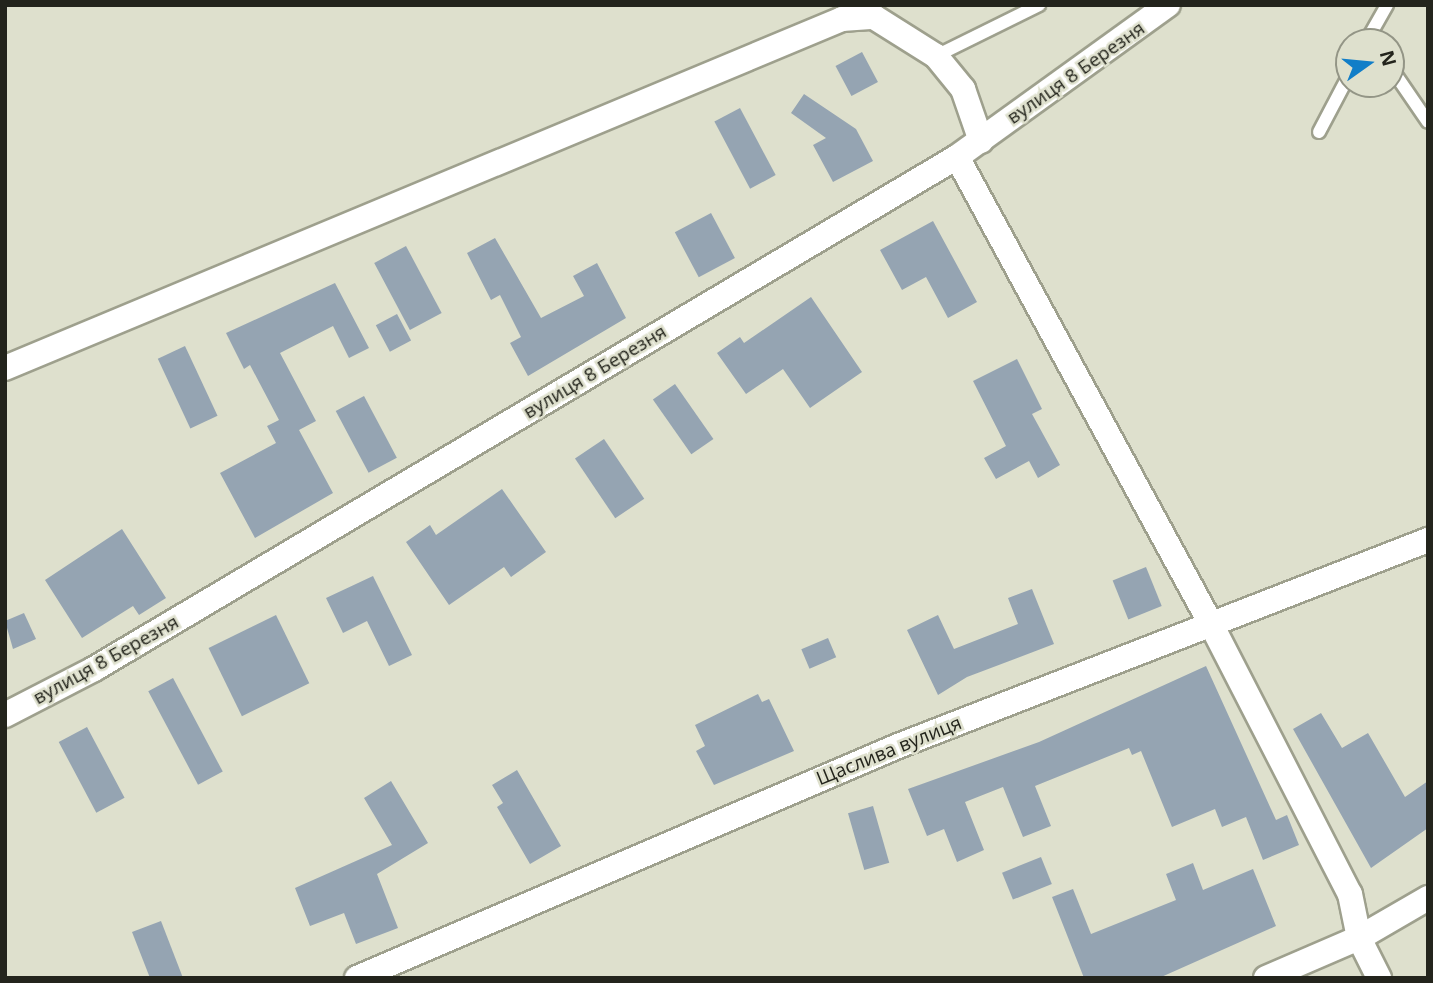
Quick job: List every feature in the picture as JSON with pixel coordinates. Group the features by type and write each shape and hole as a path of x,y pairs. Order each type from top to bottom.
{"street":[{"name":"вулиця 8 Березня","path":"5,715 106,662 957,158 1168,5"},
{"path":"5,368 842,19 874,17 936,56 963,89 981,141"},
{"path":"957,158 1210,624 1350,894 1359,938 1379,978"},
{"name":"Щаслива вулиця","path":"357,978 898,746 1428,540"},
{"path":"1266,978 1359,938 1428,898"}],"lane":[{"path":"936,56 1039,5"},
{"path":"1375,26 1387,5"},
{"path":"1405,88 1428,122"},
{"path":"1319,132 1337,98"}],"building":[{"path":"862,52 878,82 851,96 836,66"},
{"path":"804,94 856,129 873,161 833,182 813,145 826,138 791,113"},
{"path":"740,108 776,175 750,189 714,122"},
{"path":"711,213 735,258 699,277 675,232"},
{"path":"933,221 977,302 948,318 926,277 902,290 880,250"},
{"path":"495,238 541,318 584,296 573,276 597,263 626,318 528,376 510,343 521,337 500,295 491,300 467,253"},
{"path":"406,246 442,313 410,330 374,263"},
{"path":"335,283 369,348 349,358 333,326 280,353 316,421 299,430 333,493 255,538 220,473 276,443 267,426 279,420 250,365 244,369 226,333"},
{"path":"811,297 862,372 810,408 783,369 746,394 717,353 740,337 744,343"},
{"path":"397,314 411,340 390,352 376,325"},
{"path":"185,346 218,416 190,428 158,359"},
{"path":"1017,359 1042,409 1032,414 1060,465 1038,478 1029,461 996,479 984,458 1006,446 973,381"},
{"path":"675,384 713,439 691,454 653,399"},
{"path":"364,396 397,458 369,473 336,411"},
{"path":"604,439 644,499 615,518 575,459"},
{"path":"502,489 546,552 511,577 504,567 449,605 406,542 430,525 436,535"},
{"path":"122,529 166,598 139,615 133,606 82,638 45,580"},
{"path":"1146,567 1162,606 1128,619 1113,580"},
{"path":"373,576 412,655 389,666 367,621 343,633 326,598"},
{"path":"1032,589 1054,644 967,677 938,695 907,630 938,615 954,649 1018,624 1008,598"},
{"path":"24,613 36,639 13,649 5,621"},
{"path":"276,615 309,683 242,716 209,648"},
{"path":"828,638 836,657 810,669 801,649"},
{"path":"1206,666 1276,820 1287,815 1299,845 1263,860 1246,817 1222,827 1215,809 1172,827 1141,751 1132,755 1129,748 1035,786 1051,826 1023,837 1003,787 965,802 984,850 957,862 944,829 927,836 908,789 1039,742"},
{"path":"173,678 223,772 198,785 148,691"},
{"path":"758,694 762,702 769,699 794,751 714,785 696,751 705,746 695,725"},
{"path":"1321,713 1342,748 1368,733 1405,797 1428,781 1428,828 1371,868 1293,729"},
{"path":"87,727 125,798 96,813 59,742"},
{"path":"517,770 561,846 530,864 497,807 503,803 492,785"},
{"path":"391,781 428,843 377,874 398,928 356,944 344,913 310,926 295,888 392,845 364,798"},
{"path":"873,806 889,863 864,870 848,813"},
{"path":"1041,857 1052,884 1013,900 1002,873"},
{"path":"1193,863 1203,890 1253,869 1276,926 1159,978 1084,978 1052,897 1073,889 1091,934 1176,900 1166,874"},
{"path":"161,921 183,978 150,978 132,932"}]}
